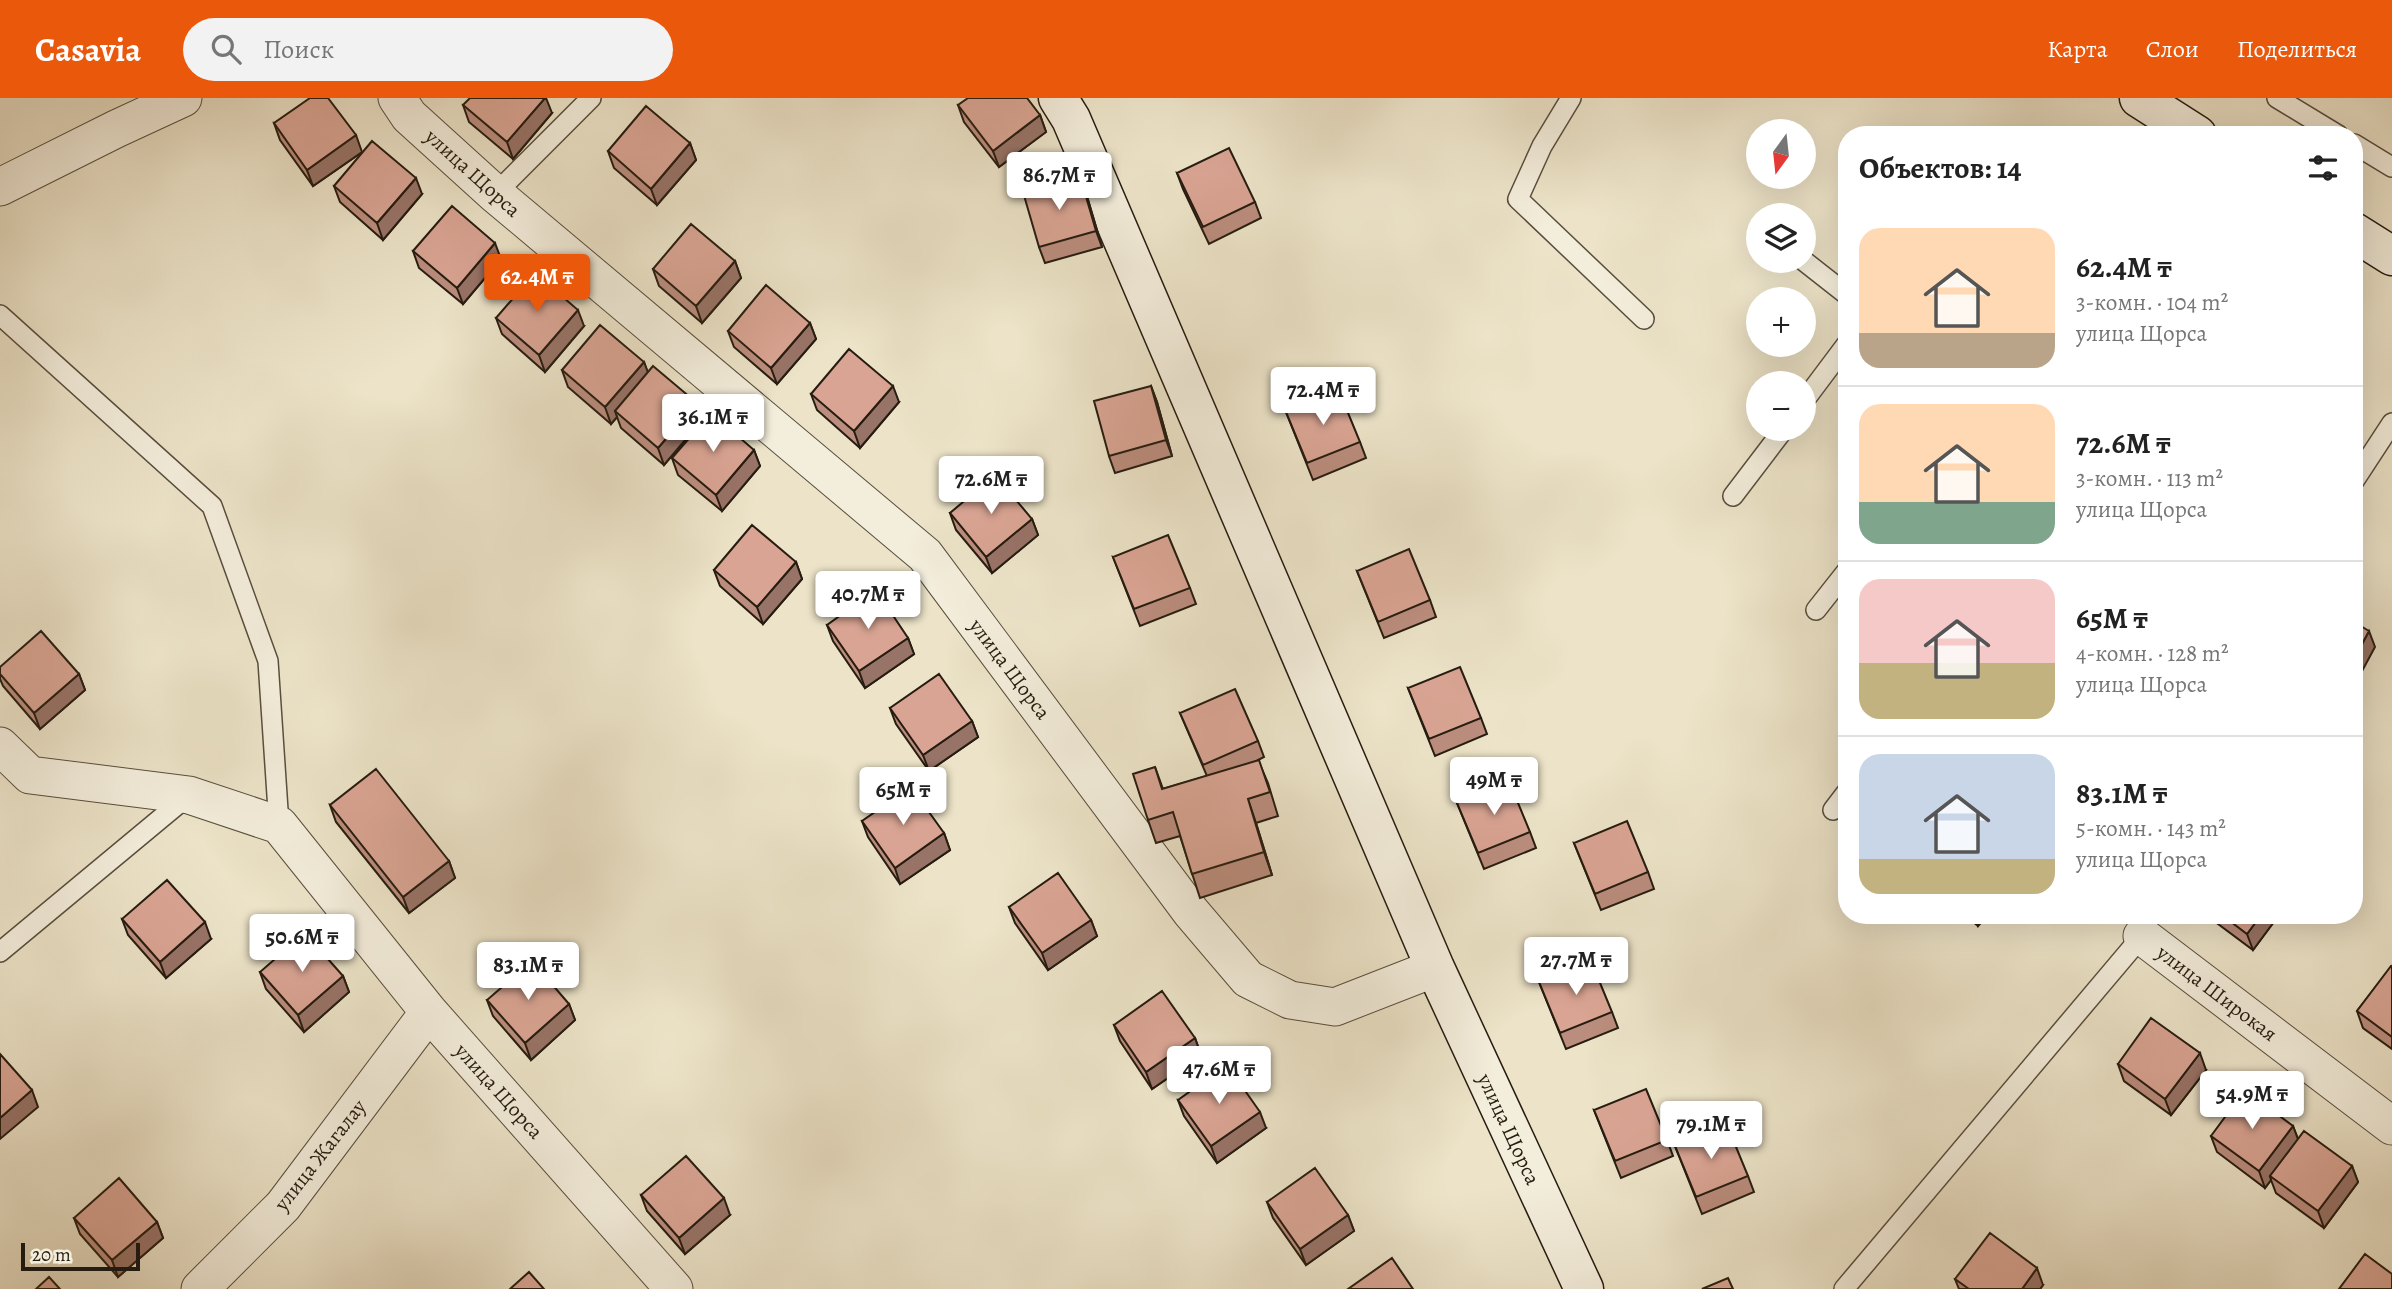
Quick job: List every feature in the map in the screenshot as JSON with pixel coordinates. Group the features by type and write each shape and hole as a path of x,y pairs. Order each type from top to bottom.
{"street":[{"path":"0,187 183,98"},
{"name":"улица Щорса","path":"397,98 409,116 495,194 925,555 1191,912 1248,979 1290,1000 1335,1007 1435,968"},
{"name":"улица Щорса","path":"1058,98 1071,119 1137,271 1435,968 1584,1289"},
{"path":"2156,103 2185,126"},
{"path":"2363,238 2392,256"},
{"path":"0,746 30,775 189,795 279,825"},
{"name":"улица Щорса","path":"279,825 429,1012 674,1289"},
{"name":"улица Широкая","path":"2143,926 2392,1126"},
{"name":"улица Жагалау","path":"200,1289 283,1206 429,1012"}],"lane":[{"path":"495,194 591,98"},
{"path":"1571,98 1542,146 1518,199 1644,319"},
{"path":"2277,98 2323,126"},
{"path":"2363,149 2392,167"},
{"path":"1816,270 1838,288"},
{"path":"0,315 212,506 268,661 279,825"},
{"path":"1816,385 1838,356"},
{"path":"2363,467 2392,423"},
{"path":"1733,496 1775,441"},
{"path":"1816,610 1838,582"},
{"path":"0,952 189,795"},
{"path":"1833,810 1838,803"},
{"path":"1844,1289 2143,926"}],"building":[{"path":"310,98 328,98 356,135 307,170 274,123"},
{"path":"470,98 545,98 507,142 463,105"},
{"path":"968,98 1027,98 1040,115 993,151 958,105"},
{"path":"646,106 690,143 651,189 608,151"},
{"path":"372,141 416,178 377,223 334,186"},
{"path":"1229,148 1255,202 1203,227 1177,173"},
{"path":"1080,176 1096,231 1039,247 1023,192"},
{"path":"452,206 495,243 457,288 413,251"},
{"path":"691,224 735,261 696,306 653,269"},
{"path":"535,273 578,310 539,355 496,318"},
{"path":"766,285 810,323 771,368 728,331"},
{"path":"600,325 644,362 605,407 562,370"},
{"path":"849,349 893,386 854,431 811,394"},
{"path":"653,366 697,403 658,448 615,411"},
{"path":"1151,386 1166,440 1109,456 1094,401"},
{"path":"1339,391 1360,442 1307,463 1286,412"},
{"path":"711,413 754,450 716,495 672,458"},
{"path":"995,475 1032,519 986,557 950,513"},
{"path":"752,525 796,562 757,607 714,570"},
{"path":"1168,535 1190,588 1134,609 1113,557"},
{"path":"1409,549 1430,600 1378,622 1357,571"},
{"path":"876,590 908,638 859,671 827,625"},
{"path":"2363,627 2369,631 2363,642"},
{"path":"41,631 79,674 34,713 0,674 0,667"},
{"path":"1460,667 1481,718 1429,739 1408,688"},
{"path":"939,674 972,721 923,755 890,708"},
{"path":"1235,689 1258,741 1203,765 1180,713"},
{"path":"1259,760 1270,792 1248,799 1264,852 1192,874 1173,812 1148,820 1133,774 1155,767 1162,789"},
{"path":"376,769 449,861 403,897 330,805"},
{"path":"1509,781 1530,832 1478,853 1457,803"},
{"path":"911,787 944,833 895,868 862,821"},
{"path":"1627,821 1648,872 1595,894 1574,843"},
{"path":"1058,873 1091,920 1042,953 1009,907"},
{"path":"167,880 205,922 160,962 122,919"},
{"path":"2234,924 2254,924 2247,934"},
{"path":"305,933 343,976 298,1015 260,972"},
{"path":"532,961 569,1004 525,1043 487,1000"},
{"path":"1591,961 1612,1012 1560,1033 1539,982"},
{"path":"2392,966 2392,1037 2357,1011"},
{"path":"1162,991 1195,1038 1146,1072 1114,1025"},
{"path":"2151,1018 2200,1053 2165,1099 2118,1064"},
{"path":"0,1054 32,1090 0,1118"},
{"path":"1227,1065 1260,1112 1211,1146 1178,1100"},
{"path":"1646,1089 1667,1140 1615,1161 1594,1110"},
{"path":"2245,1090 2293,1126 2259,1171 2211,1136"},
{"path":"1727,1125 1748,1176 1696,1197 1675,1146"},
{"path":"2304,1131 2352,1166 2318,1211 2270,1176"},
{"path":"686,1156 724,1198 679,1238 641,1195"},
{"path":"1315,1168 1348,1215 1300,1249 1267,1202"},
{"path":"119,1178 157,1222 112,1260 74,1218"},
{"path":"1990,1233 2037,1268 2022,1289 1969,1289 1955,1279"},
{"path":"2365,1254 2392,1274 2392,1289 2339,1289"},
{"path":"1392,1258 1413,1289 1348,1289"},
{"path":"529,1272 544,1289 510,1289"},
{"path":"49,1277 60,1289 36,1289"},
{"path":"1728,1278 1733,1289 1702,1289"}]}
